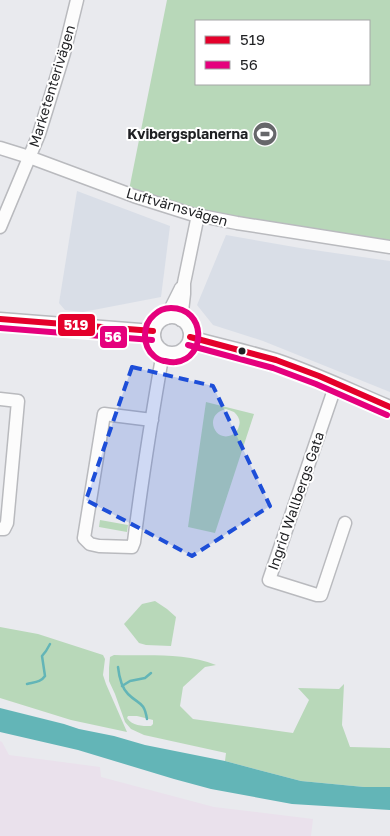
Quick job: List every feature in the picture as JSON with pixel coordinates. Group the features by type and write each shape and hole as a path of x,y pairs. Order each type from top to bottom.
{"street":[{"name":"Marketenterivägen","path":"0,227 37,139 64,53 77,0"},
{"name":"Luftvärnsvägen","path":"0,148 134,196 191,214 390,248"},
{"path":"181,320 184,283 198,215"},
{"path":"166,318 181,320 189,329 188,345 179,352 171,354 164,352 157,347 153,335 158,323 166,318 184,283"},
{"path":"0,319 154,332"},
{"path":"190,337 276,360 390,407"},
{"path":"152,420 104,414 84,538 90,544 132,548 164,352"},
{"name":"Ingrid Wallbergs Gata","path":"336,384 269,580 317,596 321,595 345,523"},
{"path":"0,398 18,401 7,523 4,529 0,529"}],"highlighted area":[{"path":"132,367 213,386 270,506 192,556 86,500"}],"shaded area":[{"path":"77,191 170,226 161,297 83,312 65,310 59,303"},
{"path":"226,235 390,261 390,392 263,341 213,325 197,305"},
{"path":"0,741 9,755 100,767 101,777 214,807 313,819 311,836 0,836"}],"green space":[{"name":"Kvibergsplanerna","path":"167,0 390,0 390,245 183,208 129,190"},
{"path":"206,402 254,414 215,533 188,527","holes":["226,409 234,412 240,424 237,430 232,435 220,435 214,427 215,416"]},
{"path":"100,520 128,525 127,532 99,527"},
{"path":"155,601 176,617 171,646 139,643 124,624 142,604"},
{"path":"0,627 38,634 103,655 105,659 103,675 127,732 71,720 0,698"},
{"path":"114,655 179,656 216,665 205,667 183,687 180,706 193,719 293,733 309,700 298,688 339,689 344,684 342,725 350,747 390,748 390,787 364,787 301,781 225,761 226,753 144,735 131,729 125,722 109,681 110,657","holes":["128,716 153,720 153,724 151,726 138,725 132,723 127,718"]}],"water":[{"path":"0,708 79,729 225,761 301,781 364,787 390,787 390,810 292,804 211,789 78,750 0,732"}],"waterway":[{"path":"27,684 40,681 45,676 42,656 50,644"},
{"path":"118,667 124,688 128,694 143,706 147,719"},
{"path":"122,686 130,681 145,678 151,673"}],"transit line":[{"name":"56","path":"164,361 155,357 147,347 145,336 147,324 154,315 167,308 183,310 191,316 196,324 197,343 193,352 186,359 175,362 165,361"},
{"name":"519","path":"0,319 153,331"},
{"name":"56","path":"0,328 152,340"},
{"name":"519","path":"190,337 276,360 319,376 390,407"},
{"name":"56","path":"188,345 273,368 316,384 387,415"}],"place":[{"name":"Kvibergsplanerna","path":"265,134"}]}
